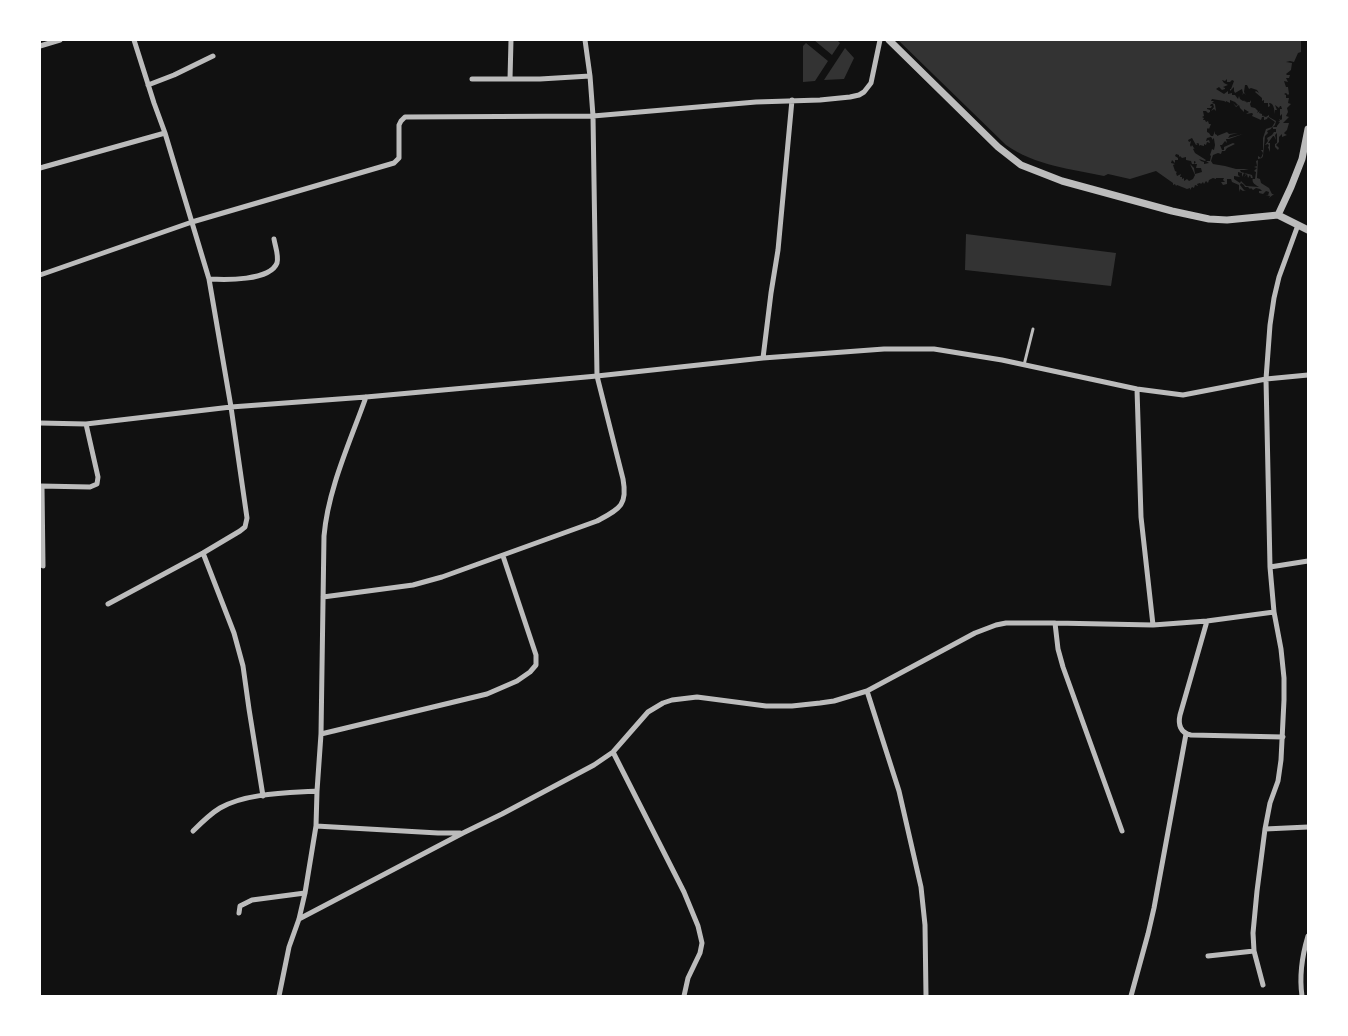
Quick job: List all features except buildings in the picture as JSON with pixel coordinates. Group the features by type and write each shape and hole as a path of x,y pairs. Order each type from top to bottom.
{"street":[{"path":"40,46 60,40"},
{"path":"108,604 204,553 240,531 245,527 247,521 231,407 209,279 165,133 134,40"},
{"path":"510,79 511,40"},
{"path":"323,596 413,585 442,578 597,521 615,510 623,502 625,492 623,479 597,376 593,116 585,40"},
{"path":"40,275 192,222 394,163 399,158 399,125 405,117 593,116 727,104 834,99 856,96 868,88 872,80 880,40"},
{"path":"889,40 998,147 1013,160 1027,168 1062,181 1209,220 1278,215 1308,230"},
{"path":"148,85 213,56"},
{"path":"472,79 540,79 590,76"},
{"path":"763,358 778,250 792,100"},
{"path":"1278,215 1302,159 1308,130"},
{"path":"40,168 165,133"},
{"path":"1263,985 1254,951 1254,911 1265,829 1270,803 1278,781 1281,760 1284,678 1274,612 1270,567 1266,379 1274,298 1298,225"},
{"path":"209,279 239,279 272,270 278,258 274,239"},
{"path":"40,422 86,424 231,407 366,397 597,376 763,358 884,349 934,349 1002,360 1137,389 1183,395 1266,379 1308,375"},
{"path":"1137,389 1141,517 1154,625"},
{"path":"278,996 289,947 299,919 305,893 316,826 321,734 324,536 328,508 331,494 366,397"},
{"path":"43,566 41,487 90,487 97,484 98,477 86,424"},
{"path":"204,553 234,633 243,666 263,796"},
{"path":"321,734 487,694 517,681 533,669 537,662 536,655 503,556"},
{"path":"1270,567 1308,561"},
{"path":"299,919 594,765 613,752 648,712 656,706 672,700 698,697 766,706 792,706 834,701 867,691 986,628 1006,623 1154,625 1206,621 1274,612"},
{"path":"1206,621 1179,717 1180,728 1190,735 1283,737"},
{"path":"1056,623 1058,649 1065,675 1122,831"},
{"path":"867,691 899,791 921,887 925,925 926,996"},
{"path":"1131,996 1154,908 1186,734"},
{"path":"613,752 684,892 698,926 702,943 700,953 688,978 684,996"},
{"path":"193,831 218,809 230,802 244,798 317,791"},
{"path":"316,826 463,833"},
{"path":"1265,829 1308,827"},
{"path":"239,913 240,906 252,900 305,893"},
{"path":"1302,996 1301,964 1308,936"},
{"path":"1208,956 1254,951"}],"lane":[{"path":"1024,365 1033,329"}],"shaded area":[{"path":"814,40 837,40 840,43 832,55"},
{"path":"898,40 1301,40 1301,52 1298,53 1294,62 1286,62 1292,63 1291,70 1286,74 1290,75 1289,78 1286,78 1288,82 1284,81 1286,87 1288,87 1289,94 1284,94 1286,98 1289,98 1288,103 1291,104 1287,108 1286,116 1289,117 1283,123 1289,123 1284,133 1287,135 1282,137 1282,134 1279,137 1279,142 1276,145 1279,148 1278,150 1275,147 1275,144 1277,143 1277,133 1275,135 1276,140 1273,136 1268,143 1270,143 1270,152 1268,144 1265,145 1268,141 1267,138 1276,132 1276,129 1272,127 1275,122 1268,117 1264,120 1264,117 1262,117 1261,120 1252,116 1252,113 1246,114 1249,112 1244,109 1244,112 1239,105 1236,107 1233,103 1236,106 1238,105 1230,100 1230,103 1212,99 1211,101 1214,101 1212,103 1215,104 1216,111 1214,109 1211,111 1214,107 1211,104 1211,108 1207,108 1210,112 1203,111 1203,120 1211,124 1207,132 1211,136 1213,136 1215,131 1217,136 1227,132 1229,134 1238,133 1230,135 1228,138 1243,134 1226,139 1227,143 1225,141 1220,145 1222,150 1224,150 1224,147 1235,144 1225,151 1222,151 1221,154 1213,155 1211,161 1213,164 1249,170 1240,170 1252,175 1253,179 1255,179 1256,172 1254,171 1257,168 1254,167 1257,166 1256,161 1258,160 1257,178 1274,194 1269,198 1269,192 1259,193 1259,191 1262,191 1260,189 1256,188 1253,190 1241,183 1240,185 1246,190 1243,191 1240,189 1239,192 1239,185 1232,182 1231,179 1227,179 1227,184 1223,185 1221,182 1225,182 1224,178 1213,178 1208,183 1206,181 1204,184 1203,182 1197,184 1198,186 1195,185 1190,190 1190,188 1187,189 1175,184 1173,185 1173,183 1156,171 1130,179 1108,174 1104,176 1079,171 1028,157 1006,145","holes":["1227,79 1227,82 1234,81 1230,91 1234,87 1235,93 1242,89 1242,95 1244,93 1246,95 1244,92 1245,85 1249,89 1257,90 1259,93 1255,92 1262,98 1262,101 1264,100 1264,103 1268,103 1268,107 1270,106 1269,103 1273,105 1275,114 1275,110 1277,110 1275,105 1279,108 1281,106 1280,116 1282,114 1282,119 1279,119 1280,121 1278,122 1280,122 1277,127 1273,127 1276,121 1269,117 1269,115 1266,117 1262,116 1259,113 1260,111 1257,113 1258,111 1251,107 1250,100 1250,102 1246,103 1239,96 1238,99 1232,93 1228,94 1228,91 1224,94 1216,89 1219,87 1222,90 1225,89 1223,87 1228,85 1222,80 1225,81","1211,137 1214,139 1214,150 1212,149 1210,161 1206,161 1209,163 1204,164 1199,159 1206,160 1195,153 1193,149 1195,148 1192,145 1191,147 1191,141 1189,142 1188,140 1192,138 1196,145 1198,143 1199,146 1204,146 1207,142 1210,143 1209,140 1206,141 1207,138","1176,154 1182,158 1186,157 1186,160 1191,161 1192,164 1197,164 1196,168 1201,168 1202,172 1195,174 1194,168 1190,164 1195,175 1193,179 1184,181 1184,178 1180,177 1181,174 1177,176 1173,165 1175,164 1171,163 1172,160 1175,163 1175,160 1178,160 1175,156"]},
{"path":"806,43 828,61 815,81 803,82 803,46"},
{"path":"845,48 854,58 844,79 824,80"},
{"path":"1272,127 1265,136 1263,156 1262,158 1258,159 1258,156 1261,158 1263,153 1261,150 1263,150 1263,138 1266,129"},
{"path":"966,234 1116,253 1111,286 965,270"}]}
